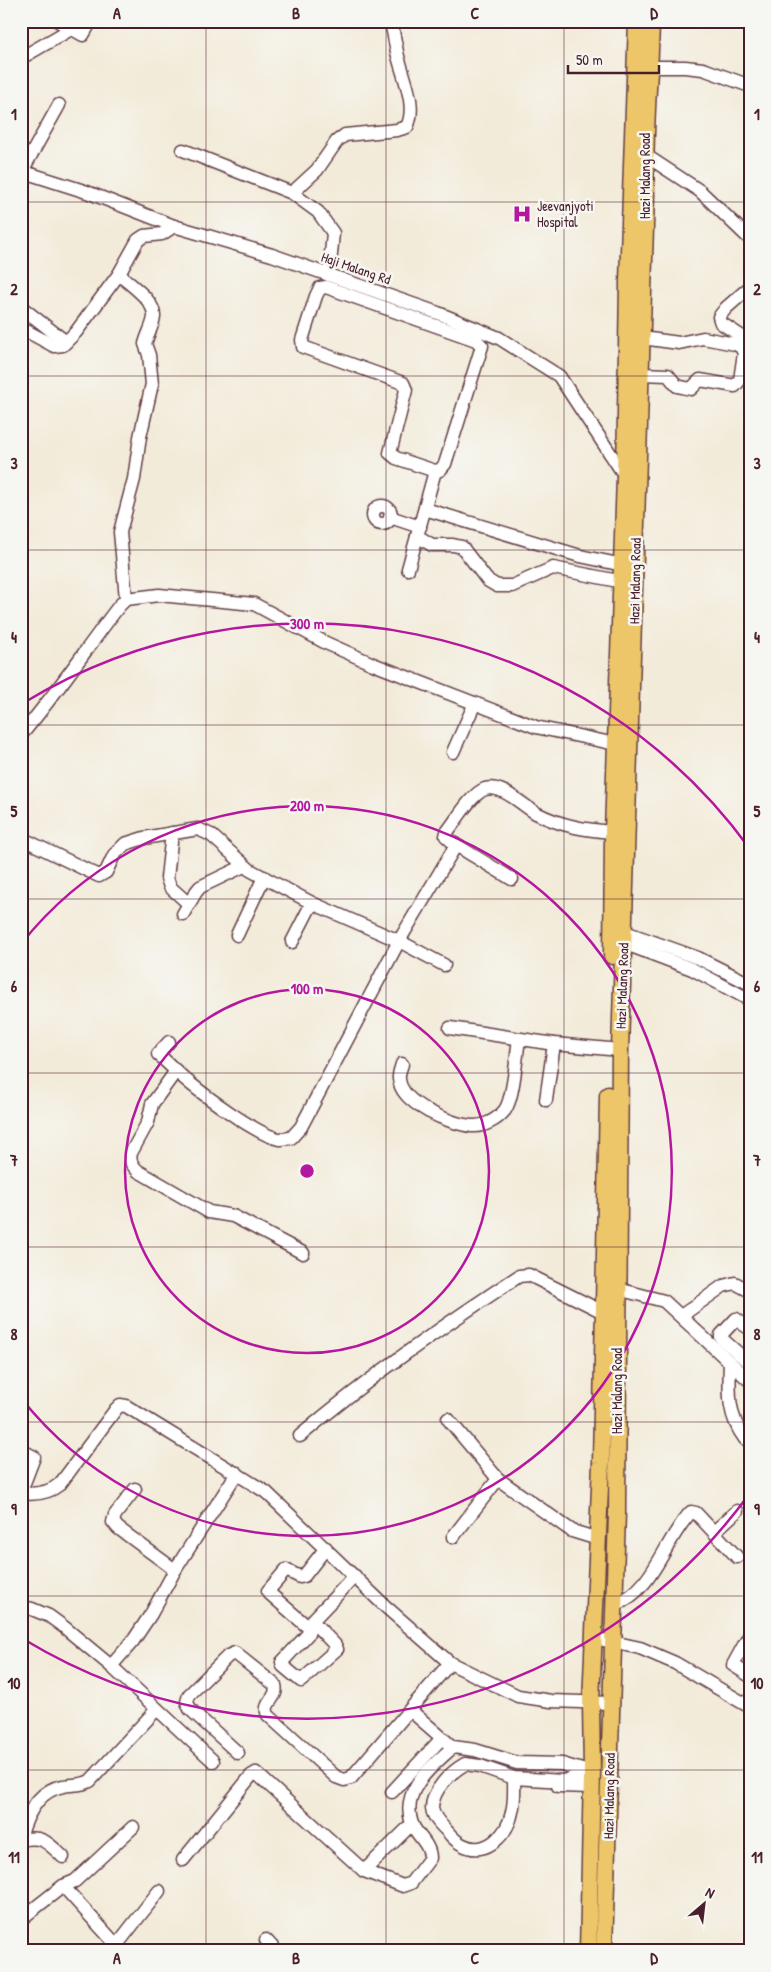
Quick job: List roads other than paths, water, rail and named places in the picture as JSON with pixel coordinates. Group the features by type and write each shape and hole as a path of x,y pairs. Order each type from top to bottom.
{"main road":[{"name":"Hazi Malang Road","path":"596,1944 591,1703 601,1463 610,1312 615,1049 637,228 637,21"},
{"name":"Hazi Malang Road","path":"638,151 650,67 651,21"},
{"name":"Hazi Malang Road","path":"632,458 642,338 637,228"},
{"name":"Hazi Malang Road","path":"628,583 623,565 631,478"},
{"name":"Hazi Malang Road","path":"618,937 613,832 623,746"},
{"name":"Hazi Malang Road","path":"596,1944 609,1773 617,1512 610,1312 618,1289 615,1049"}],"street":[{"path":"58,21 83,36 91,21"},
{"path":"292,193 317,170 337,141 345,135 397,130 407,127 411,120 410,98 397,53 391,21"},
{"path":"21,58 72,29"},
{"path":"650,67 703,69 750,86"},
{"path":"22,171 59,105"},
{"path":"183,150 292,193 318,212 332,233 329,274"},
{"path":"638,151 700,192 750,239"},
{"name":"Haji Malang Rd","path":"22,171 87,192 174,226 329,274 438,313 499,338 559,376 631,478"},
{"path":"21,328 54,346 63,345 76,332 119,274 138,240 144,236 162,234 174,226"},
{"path":"21,735 50,700 76,660 126,598 120,532 134,479 152,384 149,355 145,344 154,319 153,310 149,302 119,274"},
{"path":"326,287 467,337 478,341 482,346 445,464 440,470 435,470 396,458 390,453 406,390 403,383 303,347 302,340 320,288 326,287"},
{"path":"750,288 722,312 719,317 721,323 750,342"},
{"path":"21,307 66,342"},
{"path":"640,374 668,375 677,386 691,389 700,380 735,386 740,380 744,353 741,347 735,344 704,338 680,343 642,338"},
{"path":"408,569 435,470"},
{"path":"425,508 580,556 623,565"},
{"path":"390,517 418,531 432,545 462,547 487,580 498,586 512,586 553,568 628,583"},
{"path":"126,598 159,595 254,604 326,643 373,664 536,727 623,746"},
{"path":"452,752 475,703"},
{"path":"512,879 456,845 446,836 447,832 476,795 485,790 494,788 505,792 535,812 558,823 580,830 613,832"},
{"path":"21,838 99,876 106,872 114,855 125,844 172,833 198,829 205,831 244,866 312,903 399,941 444,966"},
{"path":"172,833 168,884 186,909 200,887 244,866"},
{"path":"169,1042 158,1054 192,1086 259,1130 279,1138 291,1138 301,1127 399,941 456,845"},
{"path":"237,934 264,877"},
{"path":"292,942 312,903"},
{"path":"618,937 698,958 750,984"},
{"path":"618,937 692,969 750,1000"},
{"path":"450,1028 554,1044 615,1049"},
{"path":"402,1064 399,1080 405,1094 414,1103 453,1121 472,1126 482,1126 500,1116 508,1103 519,1039"},
{"path":"546,1100 554,1044"},
{"path":"176,1071 152,1104 148,1122 131,1153 132,1165 208,1212 233,1216 303,1253"},
{"path":"300,1436 343,1399 429,1335 519,1276 530,1275 610,1312"},
{"path":"681,1316 723,1286 734,1283 750,1291"},
{"path":"618,1289 664,1301 730,1362 747,1369"},
{"path":"747,1369 721,1336 736,1319 750,1329"},
{"path":"730,1362 731,1412 736,1428 745,1439"},
{"path":"21,1450 34,1457 21,1492 42,1493 53,1490 60,1484 120,1405 126,1406 266,1492 386,1607 450,1663 518,1696 552,1701 610,1703"},
{"path":"448,1419 498,1479 572,1531 598,1539"},
{"path":"111,1666 133,1641 236,1473"},
{"path":"453,1537 498,1479"},
{"path":"135,1489 115,1515 113,1522 118,1528 176,1570"},
{"path":"714,1532 737,1511"},
{"path":"614,1605 626,1600 647,1578 691,1512 696,1513 737,1557"},
{"path":"326,1548 304,1576 300,1578 286,1570 268,1591 310,1624 335,1645 337,1650 301,1682 281,1663 308,1634 310,1624 355,1576"},
{"path":"21,1607 49,1616 111,1666 213,1761"},
{"path":"750,1634 734,1665 750,1676"},
{"path":"594,1638 640,1648 675,1664 750,1707"},
{"path":"238,1753 190,1709 187,1702 189,1695 228,1656 235,1653 275,1685 277,1691 275,1696 265,1710 268,1716 336,1777 344,1780 351,1778 450,1663"},
{"path":"21,1834 27,1815 44,1793 61,1786 84,1784 90,1781 157,1709"},
{"path":"410,1710 453,1747 476,1750 516,1763 562,1764 592,1780"},
{"path":"392,1792 442,1738"},
{"path":"184,1860 251,1776 256,1773 364,1871 403,1886 411,1883 430,1858 428,1848 412,1824 410,1806 414,1788 427,1772 453,1747"},
{"path":"514,1778 512,1813 507,1826 504,1832 485,1847 469,1848 457,1842 435,1818 432,1808 436,1792 457,1769 465,1764 480,1766 514,1778 564,1781 592,1780"},
{"path":"553,1786 592,1780 609,1773"},
{"path":"364,1871 412,1824"},
{"path":"24,1912 75,1881 133,1827"},
{"path":"21,1840 40,1839 48,1842 63,1857"},
{"path":"64,1886 119,1948 159,1891"},
{"path":"266,1940 276,1951"}],"place":[{"name":"Jeevanjyoti Hospital","path":"522,214"}]}
